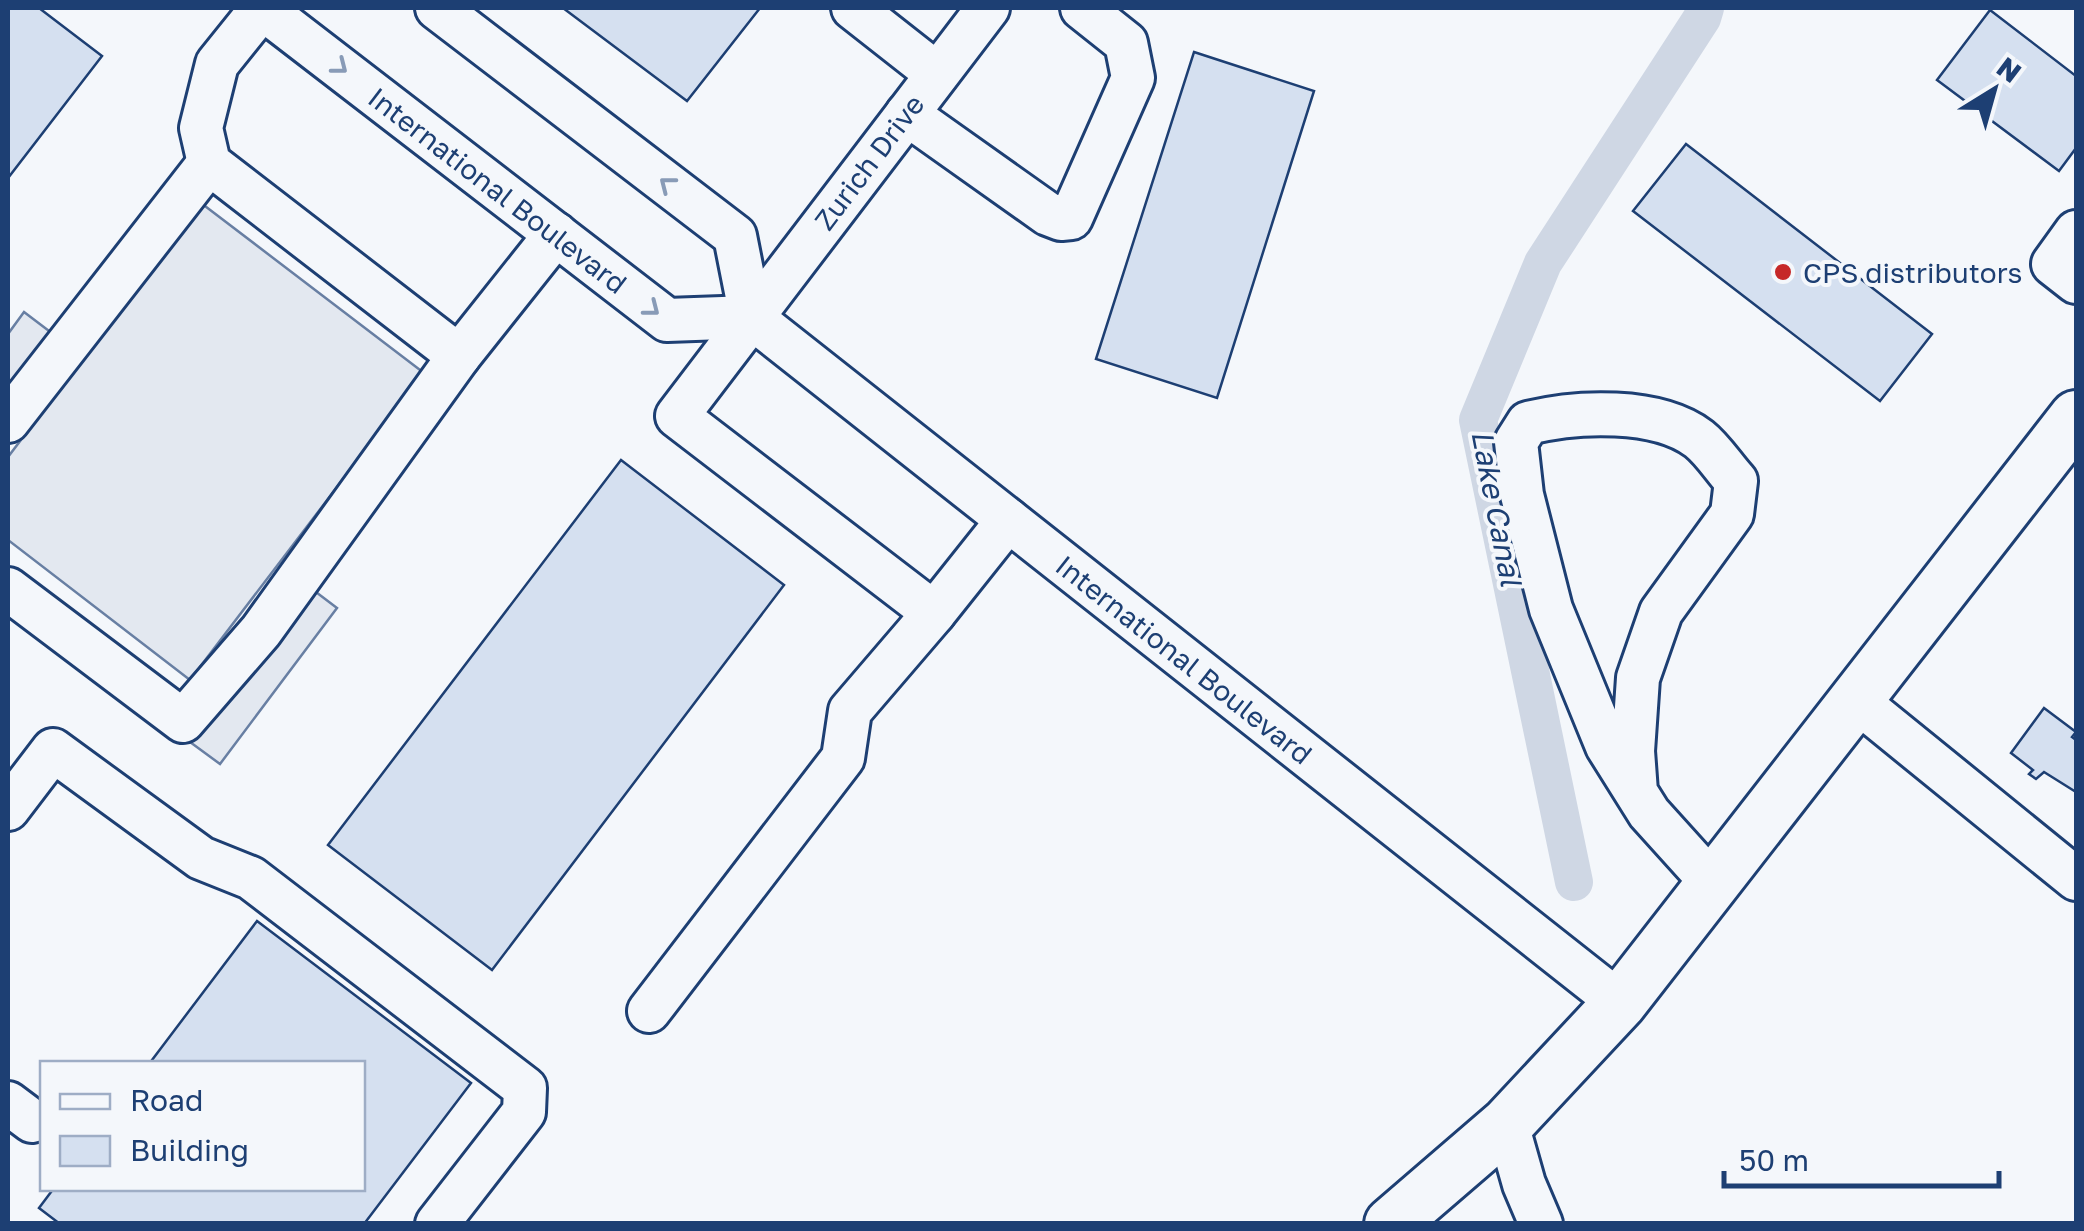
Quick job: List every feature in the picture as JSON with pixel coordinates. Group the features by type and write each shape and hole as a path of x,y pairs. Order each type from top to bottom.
{"main road":[{"path":"1391,1224 1507,1124 1620,1003 2076,417"}],"street":[{"path":"262,8 216,64 201,128 208,163 459,356"},
{"name":"International Boulevard","path":"262,8 668,320 751,317 1620,1003"},
{"path":"437,8 735,236 751,317"},
{"path":"852,8 937,74"},
{"name":"Zurich Drive","path":"934,614 676,416 988,8"},
{"path":"907,114 1048,214 1071,218 1134,78 1126,44 1082,8"},
{"path":"8,420 208,163"},
{"path":"2076,232 2054,264 2076,282"},
{"path":"8,589 183,720 261,631 459,356 556,234"},
{"path":"1636,792 1633,751 1638,678 1661,612 1732,514 1736,481 1698,438 1660,421 1620,414 1554,417 1528,423 1516,442 1522,495 1551,609 1607,746 1649,813 1714,885"},
{"path":"650,1012 843,758 850,711 1008,520"},
{"path":"1857,701 2076,879"},
{"path":"8,809 53,750 201,858 251,878 525,1088 524,1112 437,1224"},
{"path":"1507,1124 1524,1184 1542,1224"}],"shaded area":[{"path":"201,203 424,373 190,680 8,540 8,457"},
{"path":"24,312 53,334 8,393 8,334"},
{"path":"308,586 337,608 220,764 190,742"}],"building":[{"path":"8,8 39,8 102,56 8,178"},
{"path":"563,8 760,8 687,101"},
{"path":"1990,10 2076,76 2076,148 2059,171 1937,80"},
{"path":"1194,52 1314,91 1217,398 1096,359"},
{"name":"CPS distributors","path":"1686,144 1932,334 1880,401 1633,211"},
{"path":"621,460 784,585 492,970 328,845"},
{"path":"2044,708 2076,732 2072,737 2076,740 2076,792 2044,772 2036,779 2029,774 2033,770 2011,753"},
{"path":"257,921 471,1083 364,1224 60,1224 39,1208 52,1191 365,1191 365,1061 151,1061"}],"waterway":[{"name":"Lake Canal","path":"1574,882 1478,420 1543,263 1705,8"}],"place":[{"name":"CPS distributors","path":"1783,272"}]}
